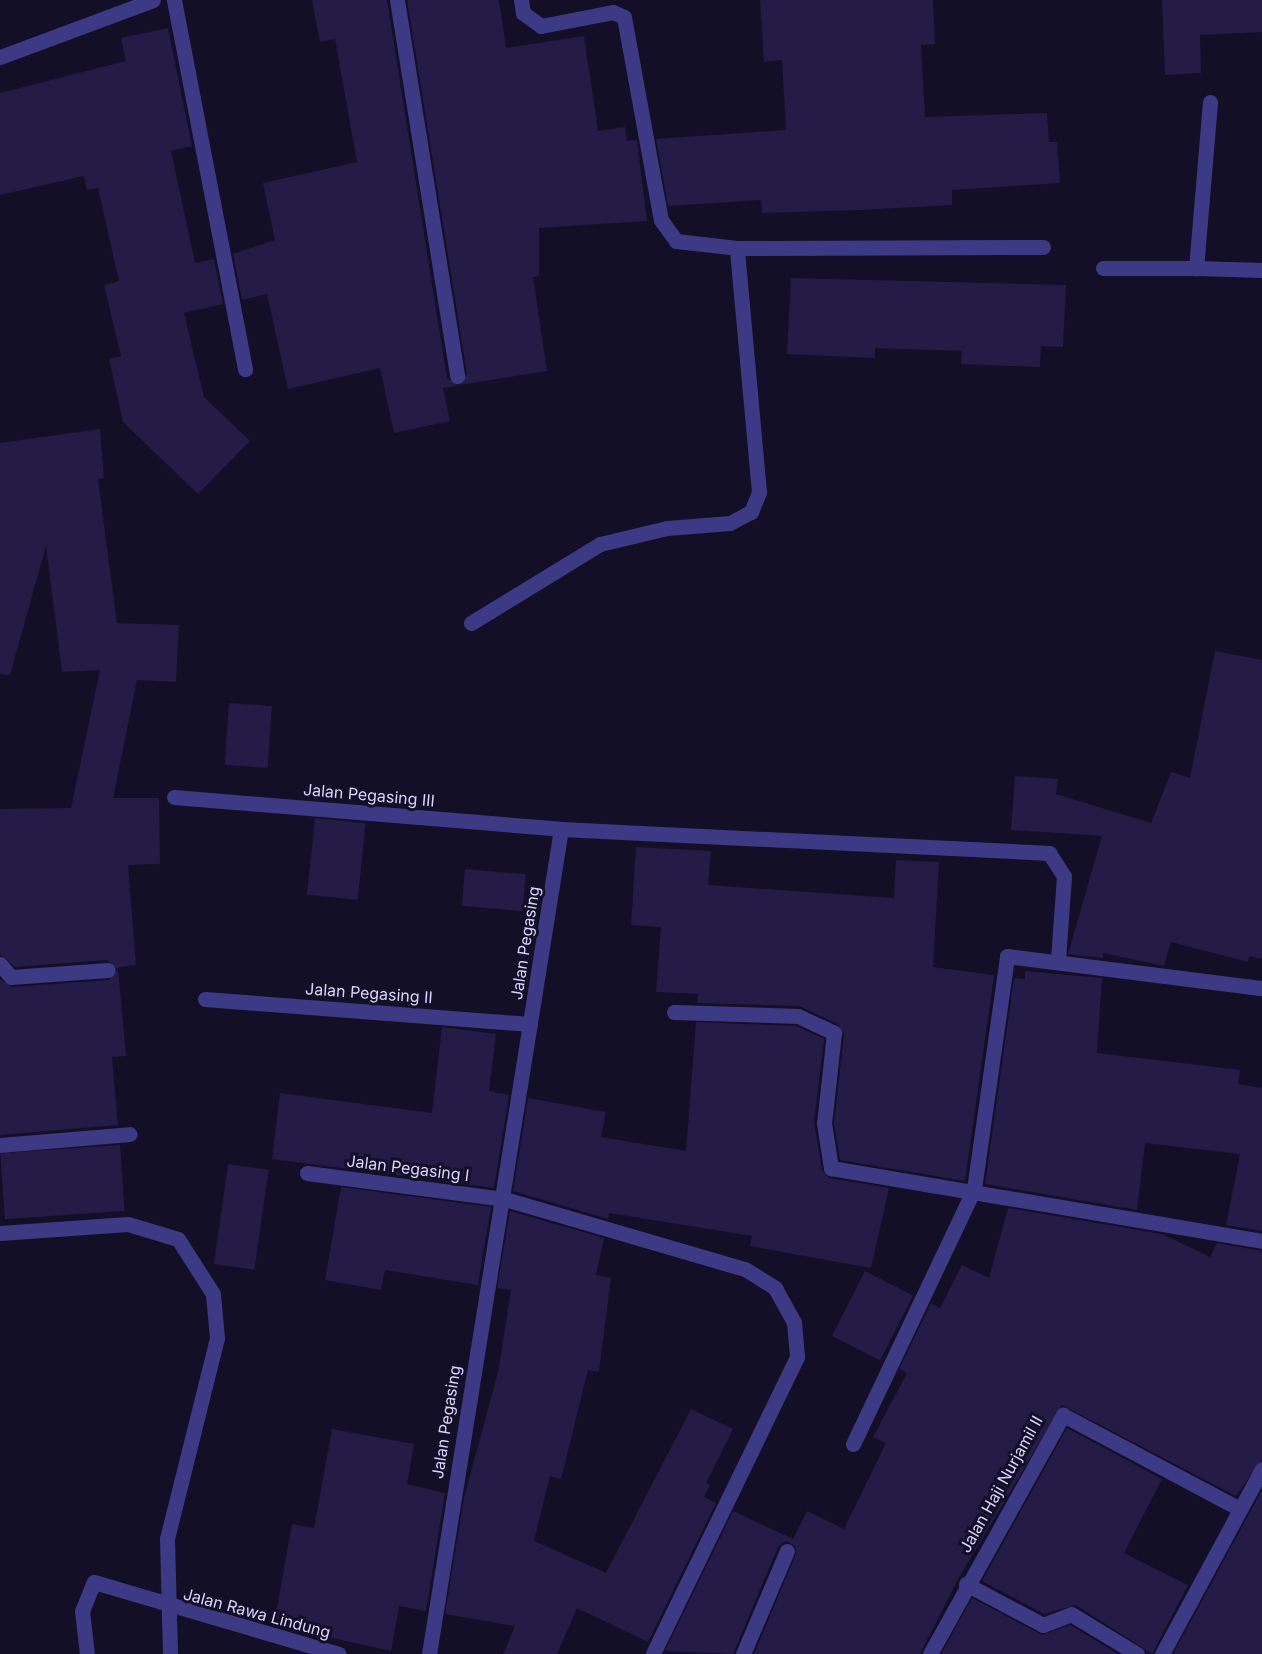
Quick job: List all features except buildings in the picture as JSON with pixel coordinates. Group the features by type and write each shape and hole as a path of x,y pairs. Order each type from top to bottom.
{"street":[{"path":"0,57 153,0"},
{"path":"174,0 245,369"},
{"path":"397,0 457,376"},
{"path":"521,0 523,13 541,26 613,12 624,17 661,220 676,241 737,248 1043,247"},
{"path":"1197,268 1210,102"},
{"path":"471,623 600,544 655,529 730,523 751,512 759,492 737,248"},
{"path":"1103,268 1262,270"},
{"name":"Jalan Pegasing III","path":"174,797 561,829"},
{"path":"561,829 1049,853 1064,876 1058,959"},
{"name":"Jalan Pegasing","path":"429,1654 478,1335 505,1199 561,829"},
{"path":"853,1444 974,1189 1007,956 1058,959 1262,988"},
{"path":"0,964 11,977 108,970"},
{"name":"Jalan Pegasing II","path":"205,999 531,1024"},
{"path":"674,1012 798,1016 834,1032 824,1123 831,1167 974,1189 1262,1241"},
{"path":"0,1145 130,1134"},
{"name":"Jalan Pegasing I","path":"307,1173 505,1199 745,1269 775,1288 794,1322 797,1358 788,1384 653,1654"},
{"path":"0,1233 128,1224 178,1239 213,1294 217,1338 167,1539 166,1606 170,1654"},
{"name":"Jalan Haji Nurjamil II","path":"930,1654 966,1584 1063,1415 1238,1508"},
{"path":"1162,1654 1238,1508 1262,1469"},
{"path":"743,1654 787,1551"},
{"name":"Jalan Rawa Lindung","path":"87,1654 82,1611 94,1582 166,1606 339,1654"},
{"path":"966,1584 1043,1625 1071,1614 1137,1654"}]}
